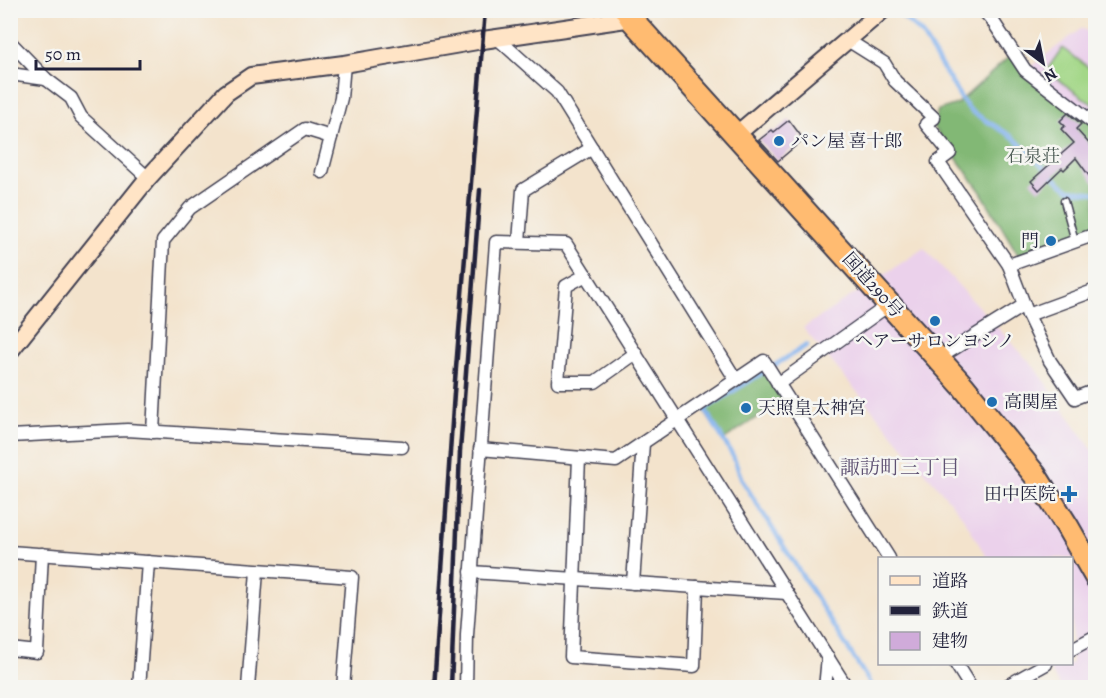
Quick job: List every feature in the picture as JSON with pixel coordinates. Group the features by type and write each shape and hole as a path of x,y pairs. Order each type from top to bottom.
{"highway":[{"name":"国道290号","path":"630,16 939,358 1035,475 1095,577"}],"street":[{"path":"737,134 884,10"},
{"path":"983,10 1025,70 1095,125"},
{"path":"12,347 148,178 226,93 250,76 344,64 626,19 630,16"},
{"path":"497,38 557,92 736,380"},
{"path":"849,40 884,63 895,81 934,118 926,124 950,153 938,162 1009,265 1026,310 1050,361 1075,398 1095,390"},
{"path":"10,42 46,79 71,98 81,117 148,178"},
{"path":"322,172 341,98 344,64"},
{"path":"10,74 46,79"},
{"path":"153,432 163,241 190,208 304,129 331,137"},
{"path":"519,242 523,190 592,148"},
{"path":"1009,265 1095,234"},
{"path":"466,687 471,572 496,242 566,244 848,687"},
{"path":"586,275 566,286 558,382 595,382 636,353"},
{"path":"939,358 1026,310 1095,290"},
{"path":"778,384 890,304"},
{"path":"480,449 616,461 764,361 888,557"},
{"path":"10,436 128,430 402,447"},
{"path":"633,583 643,443"},
{"path":"579,458 571,657 694,666 697,587"},
{"path":"10,552 352,577 343,687"},
{"path":"10,649 37,652 42,554"},
{"path":"139,687 148,562"},
{"path":"248,687 257,571"},
{"path":"471,572 787,593"},
{"path":"1073,648 1095,636"},
{"path":"825,687 828,657"},
{"path":"957,665 971,687"},
{"path":"1003,687 1042,665"}],"lane":[{"path":"1064,201 1075,241"}],"shaded area":[{"path":"1082,28 1095,36 1095,124 1026,70"},
{"path":"924,248 1035,368 1095,454 1095,687 1060,687 1048,665 1073,665 1073,557 986,557 963,517 803,328"}],"green space":[{"path":"1062,48 1095,72 1095,106 1046,71"},
{"name":"石泉荘","path":"1011,55 1095,126 1095,230 1020,258 981,192 933,126 938,110 957,104"},
{"path":"762,369 783,400 723,440 702,408"}],"building":[{"path":"1068,113 1081,124 1076,129 1095,150 1095,184 1076,158 1039,190 1031,181 1074,143 1061,129 1065,126 1060,121"},
{"name":"パン屋 喜十郎","path":"789,120 801,136 798,139 800,142 778,161 759,140"}],"waterway":[{"path":"895,10 921,33 964,103 972,112 1013,137 1070,190 1096,193"},
{"path":"807,345 705,409 733,456 742,480 873,688"}],"railway":[{"path":"434,688 454,393 485,10"},
{"path":"451,688 460,451 480,190"}],"place":[{"name":"パン屋 喜十郎","path":"779,141"},
{"name":"門","path":"1051,241"},
{"name":"ヘアーサロンヨシノ","path":"935,321"},
{"name":"高関屋","path":"992,402"},
{"name":"天照皇太神宮","path":"746,408"},
{"name":"田中医院","path":"1069,494"}],"district":[{"name":"諏訪町三丁目","path":"900,467"}]}
